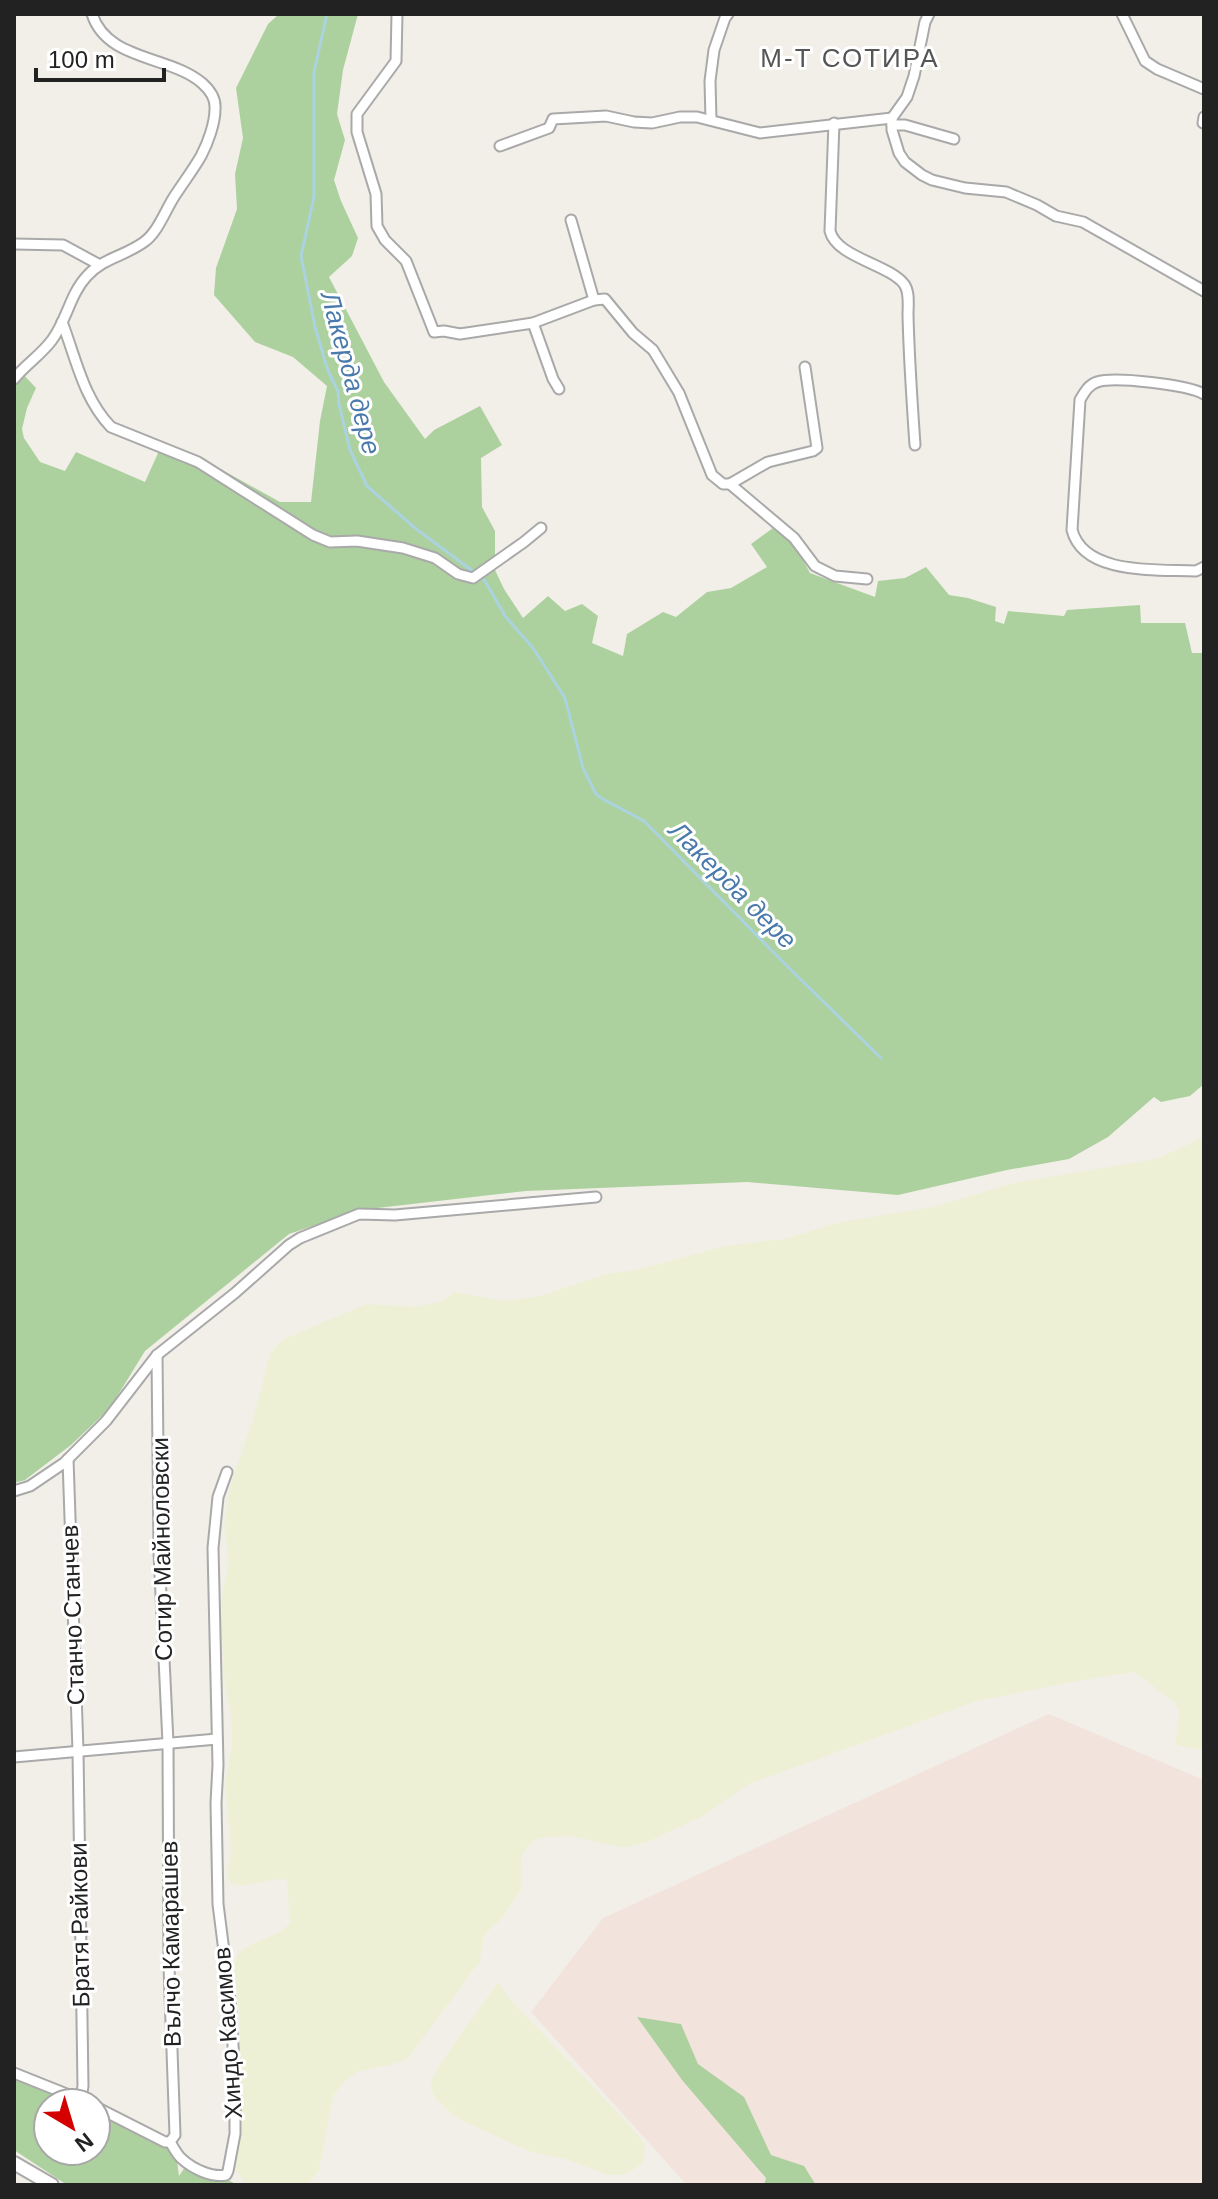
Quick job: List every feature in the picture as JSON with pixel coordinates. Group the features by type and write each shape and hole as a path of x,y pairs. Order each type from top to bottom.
{"street":[{"path":"14,379 51,342 76,290 98,264 150,237 202,154 214,121 216,108 210,91 199,81 169,65 109,41 95,24 92,14"},
{"path":"397,14 396,61 357,114 359,140 376,194 377,226 385,240 406,261 434,332 460,334 533,323 594,300 605,299 633,333 653,350 679,393 710,473 723,484 730,484 768,462 816,449 818,444 805,367"},
{"path":"711,120 710,81 714,50 728,14"},
{"path":"929,14 907,97 892,122 899,153 905,162 932,180 965,188 1006,192 1056,216 1083,222 1204,291"},
{"path":"1122,14 1145,61 1204,89"},
{"path":"500,146 549,128 553,119 606,116 652,123 697,117 760,133 834,123 892,122 954,139"},
{"path":"834,123 830,231 835,242 899,280 908,291 915,445"},
{"path":"571,220 594,300"},
{"path":"14,244 63,245 98,264"},
{"path":"62,322 86,391 111,427 198,462 313,535 330,542 357,541 403,548 435,558 458,574 473,578 541,528"},
{"path":"533,323 559,389"},
{"path":"1204,394 1182,387 1114,380 1098,381 1091,385 1080,400 1072,530 1074,539 1084,551 1110,565 1196,571 1204,567"},
{"path":"730,484 794,538 815,566 835,576 867,579"},
{"path":"14,1491 30,1486 68,1459 106,1421 157,1355 300,1238 359,1214 395,1215 596,1197"},
{"name":"Сотир Майноловски","path":"157,1355 159,1553 168,1743"},
{"name":"Станчо Станчев","path":"68,1459 78,1751"},
{"path":"14,1757 217,1739 213,1548 218,1497 227,1472"},
{"name":"Хиндо Касимов","path":"112,2115 170,2142 181,2159 204,2172 217,2177 226,2175 235,2134 235,2076 218,1904 217,1739"},
{"name":"Вълчо Камарашев","path":"168,1743 169,1966 175,2135 170,2142"},
{"name":"Братя Райкови","path":"78,1751 83,2087"},
{"path":"14,2073 50,2087"},
{"path":"14,2163 50,2184"}],"shaded area":[{"path":"1049,1714 1204,1780 1204,2185 687,2185 531,2012 603,1918"}],"green space":[{"path":"279,14 358,14 343,70 337,114 345,140 334,180 358,238 352,256 329,277 384,382 425,439 434,430 480,406 502,445 481,458 482,507 495,531 495,570 523,618 548,596 565,611 582,604 598,616 592,643 623,656 627,634 663,612 676,617 707,592 731,588 767,567 751,544 773,528 794,543 810,573 875,597 878,581 905,578 926,567 949,595 996,607 995,621 1004,624 1008,611 1064,616 1067,610 1140,605 1141,623 1185,623 1192,653 1204,653 1204,1084 1190,1096 1161,1102 1154,1097 1108,1137 1069,1159 898,1195 747,1182 526,1191 360,1210 289,1234 145,1351 110,1408 71,1445 25,1480 14,1483 14,381 21,372 36,388 22,429 24,438 40,462 65,471 76,452 145,482 163,442 280,502 311,502 327,386 293,357 255,342 214,295 216,268 237,209 235,174 243,138 236,88 268,24"},
{"path":"1204,1137 1204,1750 1178,1746 1175,1741 1180,1712 1174,1702 1134,1672 977,1701 749,1784 701,1817 645,1843 626,1847 571,1836 538,1838 521,1857 522,1888 503,1917 486,1933 480,1961 409,2057 401,2062 357,2072 344,2081 333,2096 319,2170 310,2182 306,2185 247,2185 235,2169 240,2126 240,2025 234,1963 239,1953 248,1946 280,1932 290,1923 287,1880 240,1886 227,1878 231,1849 225,1784 232,1745 222,1640 222,1598 229,1561 224,1527 229,1490 253,1419 270,1354 282,1340 366,1304 414,1307 441,1302 455,1292 504,1301 540,1296 606,1274 637,1270 725,1246 784,1239 841,1222 933,1207 1014,1183 1156,1159"},
{"path":"498,1982 508,1997 634,2130 645,2145 643,2163 630,2172 608,2175 568,2160 529,2151 459,2119 437,2101 431,2083 438,2067"},
{"path":"637,2017 681,2024 698,2064 744,2097 771,2155 804,2166 816,2185 764,2185 766,2178 682,2080"},
{"path":"14,2067 58,2087 32,2087 32,2162 14,2150"},
{"path":"112,2113 149,2133 176,2153 179,2176 189,2161 238,2185 67,2185 40,2167 112,2167"}],"waterway":[{"name":"Лакерда дере","path":"327,14 314,72 314,197 301,256 315,327 328,371 338,391 350,450 367,486 415,528 474,572"},
{"name":"Лакерда дере","path":"480,577 505,616 533,648 565,698 583,768 596,794 644,821 881,1058"}],"district":[{"name":"М-Т СОТИРА","path":"850,58"}]}
